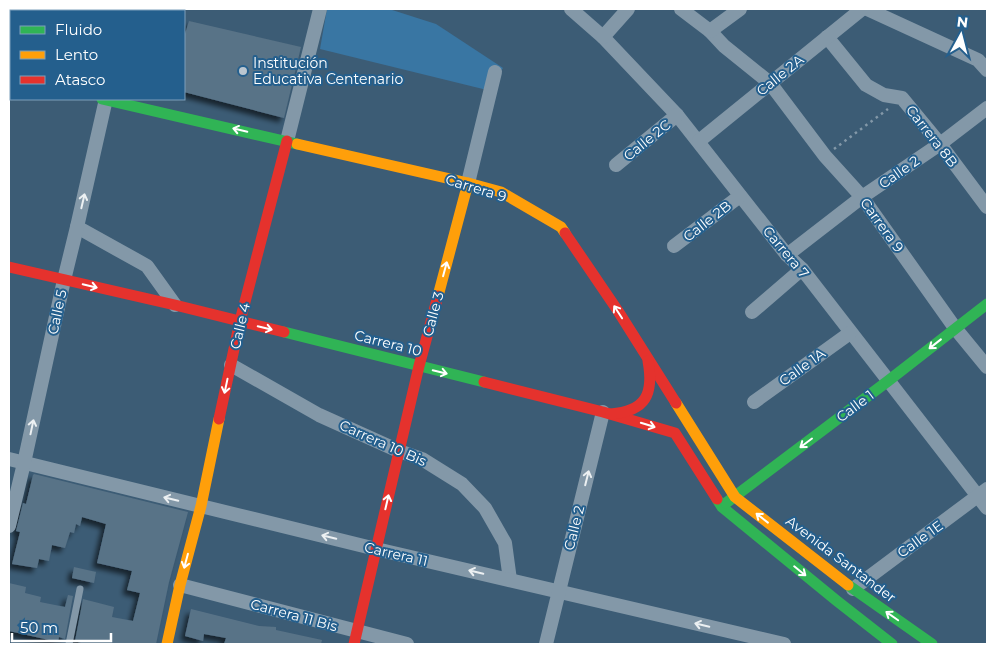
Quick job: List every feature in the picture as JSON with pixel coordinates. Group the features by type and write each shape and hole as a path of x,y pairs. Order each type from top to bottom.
{"main road":[{"name":"Carrera 9","path":"108,100 501,192 561,228 618,311 735,497"},
{"name":"Calle 4","path":"167,644 201,506 240,321 287,141"},
{"name":"Calle 3","path":"355,638 419,366 468,183"},
{"name":"Carrera 10","path":"9,266 175,305 603,412 675,434 722,507"},
{"name":"Calle 1","path":"722,507 987,304"},
{"path":"603,412 622,414 640,405 647,397 650,375 645,353"},
{"name":"Avenida Santander","path":"735,497 852,589 932,644"},
{"path":"722,507 892,644"}],"street":[{"name":"Calle 4","path":"287,141 320,9"},
{"name":"Carrera 7","path":"571,9 603,37 678,114 740,196 787,255 802,270 888,381 982,492 987,508"},
{"path":"603,37 628,9"},
{"name":"Carrera 9","path":"681,9 710,31 724,46 770,83 825,156 862,197 956,328 987,367"},
{"path":"710,31 740,9"},
{"path":"867,9 978,60 987,70"},
{"name":"Calle 2A","path":"699,141 827,37 854,11"},
{"name":"Carrera 8B","path":"827,37 866,85 884,95 902,98 940,144 987,207"},
{"name":"Calle 3","path":"468,183 495,72"},
{"name":"Calle 5","path":"9,526 104,100"},
{"name":"Calle 2","path":"787,255 862,197 940,144 987,108"},
{"name":"Calle 2C","path":"616,164 678,114"},
{"name":"Calle 2B","path":"674,246 740,196"},
{"path":"77,227 147,266 175,305"},
{"path":"752,312 802,270"},
{"name":"Calle 1A","path":"754,402 850,333"},
{"name":"Carrera 10 Bis","path":"231,365 319,414 399,451 422,459 462,484 485,508 505,543 510,580"},
{"name":"Calle 2","path":"546,644 603,412"},
{"name":"Carrera 11","path":"9,459 559,592 734,639 784,644"},
{"name":"Calle 1E","path":"852,589 982,492"},
{"name":"Carrera 11 Bis","path":"180,585 355,638 408,644"}],"lane":[{"path":"68,644 80,589"}],"path":[{"path":"825,156 902,98"}],"shaded area":[{"path":"327,9 389,9 436,24 503,68 487,90 320,49"}],"building":[{"name":"Institución Educativa Centenario","path":"189,21 301,47 284,118 185,92 185,34"},
{"path":"34,474 188,512 169,582 156,644 81,644 75,641 83,599 114,607 112,617 133,621 140,593 127,590 132,571 97,563 106,524 82,517 80,526 76,524 74,533 70,532 65,548 52,545 49,561 39,559 37,568 12,564 20,532 16,531 23,503 26,504"},
{"path":"74,567 96,572 94,583 72,578"},
{"path":"9,583 26,587 25,593 41,597 40,602 65,607 68,595 73,596 65,639 59,637 58,642 9,631"},
{"path":"191,609 259,626 276,627 276,630 322,640 321,644 224,644 226,638 204,634 203,641 185,636"}],"traffic: fast":[{"path":"106,100 297,144"},
{"path":"726,503 987,304"},
{"path":"284,332 484,382"},
{"path":"717,499 722,507 892,644"},
{"path":"848,585 932,644"}],"traffic: slow":[{"path":"297,144 501,192 561,227 565,233"},
{"path":"438,296 468,183"},
{"path":"676,403 735,497 848,585"},
{"path":"167,644 201,506 219,419"}],"traffic: jam":[{"path":"219,419 240,321 287,141"},
{"path":"565,233 618,311 676,403"},
{"path":"9,267 284,332"},
{"path":"354,644 419,366 438,296"},
{"path":"611,414 632,409 640,405 645,399 650,383 648,361"},
{"path":"484,382 603,412 675,433 717,499"}],"place":[{"name":"Institución Educativa Centenario","path":"243,71"}]}
